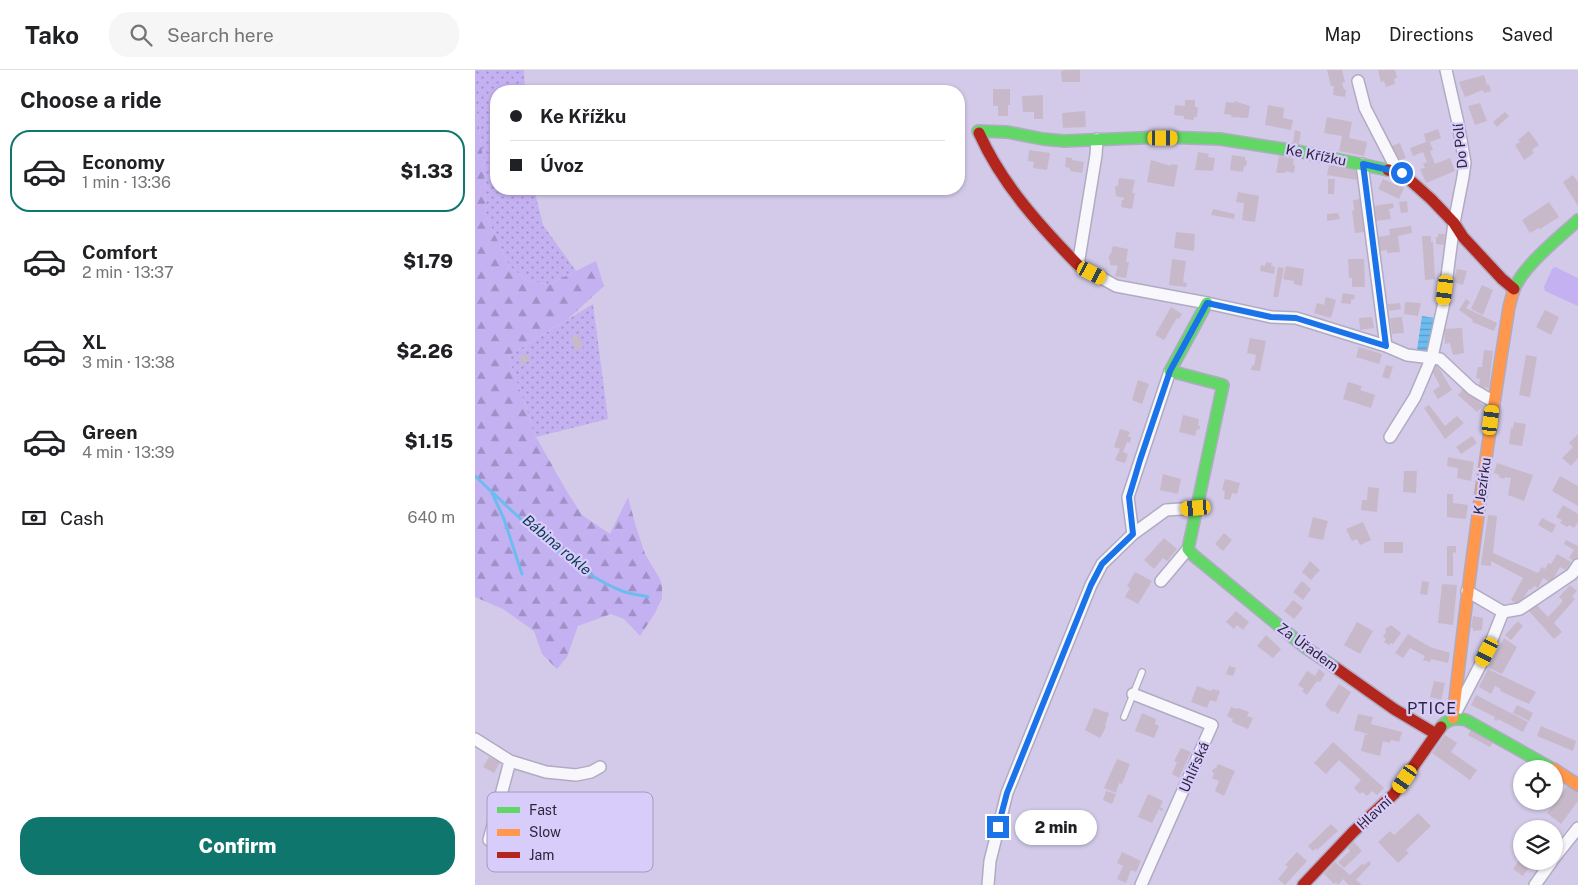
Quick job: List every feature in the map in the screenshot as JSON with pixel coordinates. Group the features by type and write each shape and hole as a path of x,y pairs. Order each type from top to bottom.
{"street":[{"name":"Do Polí","path":"1391,437 1415,396 1432,357 1443,307 1453,223 1463,177 1465,163 1446,70"},
{"path":"1358,81 1365,108 1398,172"},
{"name":"Ke Křížku","path":"1078,265 1051,238 1021,200 989,156 978,131 1007,132 1064,141 1171,138 1220,139 1301,152 1402,173 1431,199 1463,237 1502,279 1514,289"},
{"path":"1097,139 1078,265 1116,286 1271,317 1296,318 1386,346 1407,355 1440,359 1473,388 1494,402"},
{"path":"1363,164 1386,346"},
{"name":"K Jezírku","path":"1453,718 1467,591 1509,307 1514,289 1521,277 1539,256 1578,220"},
{"path":"1133,534 1129,497 1170,371 1207,303"},
{"path":"1161,581 1188,549 1223,385 1170,371"},
{"path":"987,885 990,861 1007,793 1087,594 1102,564 1133,534 1166,510 1196,508"},
{"name":"Za Úřadem","path":"1188,549 1306,648 1394,710 1436,734"},
{"path":"1467,591 1503,612 1520,609 1572,574 1578,565"},
{"path":"1503,612 1487,652 1453,718 1467,720 1537,760"},
{"name":"Uhlířská","path":"1133,694 1212,725 1141,885"},
{"name":"Hlavní","path":"1303,885 1353,832 1394,794 1443,724 1453,718"},
{"path":"475,740 510,761 546,772 576,775 591,772 600,767"},
{"path":"502,792 510,761"},
{"path":"1563,776 1578,786"},
{"path":"1563,847 1578,828"},
{"path":"1535,885 1546,870"}],"lane":[{"path":"1124,717 1141,672"}],"green space":[{"path":"475,70 524,70 525,85 490,85 490,195 536,195 543,225 576,271 548,285 527,280 509,266 486,215 484,167 475,97"},
{"path":"475,97 484,167 486,215 509,266 527,280 548,285 596,261 604,286 568,319 508,356 536,437 582,515 610,534 628,497 645,554 662,585 662,598 640,636 624,619 611,614 578,626 567,657 557,669 542,654 534,631 503,609 475,597"},
{"path":"1555,267 1578,278 1578,306 1545,291 1544,287 1552,269"},
{"path":"593,304 608,419 536,437 508,356"}],"water":[{"path":"1422,316 1435,318 1430,352 1417,350"}],"building":[{"path":"1080,70 1080,82 1062,82 1061,71"},
{"path":"1327,70 1342,70 1345,82 1342,83 1346,90 1345,97 1333,95 1334,86 1331,86"},
{"path":"1378,70 1395,70 1397,78 1394,79 1395,84 1386,87 1384,81 1381,82"},
{"path":"1484,75 1491,91 1484,93 1483,90 1465,97 1459,82"},
{"path":"993,89 1010,89 1008,116 998,116 998,106 993,106"},
{"path":"1043,95 1043,119 1034,119 1034,112 1023,112 1022,96"},
{"path":"1185,100 1195,100 1195,107 1198,107 1197,117 1194,117 1194,120 1174,115 1175,105 1185,106"},
{"path":"1234,101 1250,106 1248,118 1231,117 1232,115 1224,114 1226,102 1234,103"},
{"path":"1480,103 1487,121 1475,125 1468,106"},
{"path":"1268,105 1284,108 1283,118 1293,120 1291,130 1265,125"},
{"path":"1085,111 1086,127 1063,128 1062,113"},
{"path":"1505,112 1509,116 1497,127 1493,122"},
{"path":"1327,117 1352,122 1349,138 1367,142 1364,156 1339,151 1342,136 1324,133"},
{"path":"1438,129 1441,138 1430,142 1433,150 1430,151 1435,164 1450,158 1455,171 1426,183 1420,169 1425,168 1423,164 1427,162 1423,152 1413,156 1410,148 1426,142 1424,134"},
{"path":"1295,130 1301,132 1299,144 1293,143"},
{"path":"1529,131 1539,145 1532,150 1534,153 1524,160 1515,145"},
{"path":"1400,143 1406,158 1400,160 1392,154 1389,147"},
{"path":"1029,150 1050,153 1047,170 1033,168 1034,162 1028,161"},
{"path":"1198,152 1209,154 1208,157 1215,158 1213,171 1195,170"},
{"path":"1232,155 1245,157 1247,161 1243,172 1230,170"},
{"path":"1279,156 1294,159 1294,173 1286,171 1285,173 1276,173"},
{"path":"1066,157 1084,162 1082,173 1070,171 1070,168 1065,167"},
{"path":"1151,160 1171,166 1171,164 1178,165 1174,187 1147,182"},
{"path":"1329,165 1356,170 1357,180 1327,175"},
{"path":"1573,175 1578,182 1578,206 1563,182"},
{"path":"1119,178 1135,180 1132,193 1135,193 1132,209 1121,207 1124,198 1116,196 1115,187 1118,185"},
{"path":"1328,179 1335,179 1334,194 1328,194"},
{"path":"1383,179 1404,188 1399,199 1378,189"},
{"path":"1238,192 1259,196 1255,222 1242,220 1244,203 1236,202"},
{"path":"1360,199 1365,232 1355,233 1352,211 1354,210 1353,200"},
{"path":"1407,201 1408,212 1401,213 1399,202"},
{"path":"1549,202 1559,217 1530,233 1522,220"},
{"path":"1393,203 1394,208 1389,209 1391,219 1376,221 1374,206"},
{"path":"1213,209 1235,214 1234,219 1211,215"},
{"path":"1338,213 1340,219 1327,221 1327,214"},
{"path":"1411,226 1412,233 1398,236 1400,252 1387,253 1387,250 1380,251 1378,237 1390,235 1389,229"},
{"path":"1176,232 1195,234 1194,251 1174,248"},
{"path":"1438,234 1445,234 1444,245 1436,244"},
{"path":"1422,236 1431,236 1431,242 1433,242 1435,279 1425,280"},
{"path":"1113,246 1128,249 1126,262 1129,262 1126,278 1115,276 1118,266 1110,265 1108,258"},
{"path":"1172,259 1186,261 1183,282 1187,283 1186,287 1169,285"},
{"path":"1348,259 1364,259 1365,287 1352,287 1352,278 1349,278"},
{"path":"1266,262 1272,263 1271,266 1275,267 1274,274 1260,271 1261,265 1265,266"},
{"path":"1286,266 1304,269 1302,286 1294,284 1294,281 1283,279"},
{"path":"1278,267 1284,268 1278,297 1273,297"},
{"path":"1457,269 1467,271 1463,285 1453,282"},
{"path":"1482,285 1493,290 1483,315 1471,309"},
{"path":"1343,293 1355,295 1354,300 1351,299 1351,304 1341,303"},
{"path":"1326,297 1336,300 1331,318 1314,313 1317,303 1324,305"},
{"path":"1466,299 1470,302 1466,308 1497,323 1494,331 1472,322 1473,320 1459,310"},
{"path":"1405,302 1421,303 1418,316 1404,314"},
{"path":"1400,303 1401,309 1389,311 1388,304"},
{"path":"1171,307 1182,314 1179,319 1177,318 1164,340 1155,335"},
{"path":"1545,310 1559,317 1551,335 1536,327"},
{"path":"1372,317 1374,328 1360,330 1359,318"},
{"path":"1402,317 1404,333 1392,334 1390,318"},
{"path":"1462,328 1464,353 1453,355 1450,343 1445,344 1444,329"},
{"path":"578,334 583,348 575,350 571,337"},
{"path":"1250,338 1266,341 1260,371 1251,370 1252,365 1254,366 1256,355 1247,353"},
{"path":"1359,347 1382,354 1379,364 1356,357"},
{"path":"1484,350 1493,351 1489,388 1479,387 1480,379 1476,378 1478,367 1482,367"},
{"path":"528,354 530,361 521,364 519,357"},
{"path":"1526,355 1537,357 1530,397 1519,395"},
{"path":"1386,365 1393,367 1389,379 1382,377"},
{"path":"1437,365 1452,390 1438,399 1433,391 1440,386 1431,369"},
{"path":"1138,380 1149,384 1142,404 1132,400"},
{"path":"1348,382 1362,386 1360,390 1375,395 1371,408 1343,399"},
{"path":"1464,388 1483,405 1477,412 1458,395"},
{"path":"1429,405 1445,426 1457,416 1464,423 1445,439 1424,408"},
{"path":"1183,415 1199,419 1198,425 1200,426 1195,436 1179,432"},
{"path":"1514,422 1526,424 1522,446 1509,444 1511,428 1513,428"},
{"path":"1120,429 1130,432 1128,437 1131,437 1130,443 1127,442 1123,452 1128,454 1125,463 1115,460 1120,449 1114,447"},
{"path":"1578,434 1578,458 1571,466 1562,458 1573,447 1569,443"},
{"path":"1472,436 1477,443 1461,454 1456,447"},
{"path":"1448,457 1474,462 1471,481 1457,478 1458,468 1447,466"},
{"path":"1497,463 1533,475 1524,501 1508,495 1511,478 1505,477 1504,479 1494,473"},
{"path":"1404,471 1417,471 1416,493 1403,492"},
{"path":"1163,474 1181,479 1178,494 1160,490"},
{"path":"1560,476 1578,486 1578,506 1552,491"},
{"path":"1225,479 1240,483 1237,494 1232,493 1230,500 1224,499 1225,491 1222,490"},
{"path":"1368,487 1379,488 1377,512 1361,510 1362,500 1367,500"},
{"path":"1447,494 1453,494 1453,503 1468,505 1466,519 1447,517"},
{"path":"1563,505 1578,514 1578,522 1574,528 1560,523 1562,520 1556,517"},
{"path":"1488,515 1497,516 1493,553 1538,573 1542,567 1545,569 1548,563 1551,564 1557,554 1571,562 1566,570 1560,567 1551,583 1543,578 1538,588 1534,586 1531,590 1529,589 1519,606 1511,600 1523,578 1491,561 1491,566 1481,565"},
{"path":"1313,517 1328,521 1323,540 1308,537"},
{"path":"1542,518 1556,525 1552,533 1538,525"},
{"path":"1363,522 1371,540 1360,545 1357,539 1352,541 1346,529"},
{"path":"1224,533 1232,540 1223,551 1215,544"},
{"path":"1164,538 1177,549 1167,561 1163,558 1154,569 1144,560"},
{"path":"1566,540 1578,546 1576,562 1569,558 1574,550 1564,544"},
{"path":"1384,542 1403,542 1403,553 1384,553"},
{"path":"1447,546 1456,546 1456,553 1453,552 1453,576 1447,576"},
{"path":"1310,561 1320,570 1311,580 1302,572"},
{"path":"1135,572 1152,581 1138,604 1125,597 1130,588 1127,586"},
{"path":"1302,581 1311,589 1303,600 1293,592"},
{"path":"1422,581 1429,582 1427,595 1420,594"},
{"path":"1442,584 1457,585 1453,625 1438,623"},
{"path":"1570,585 1577,591 1572,596 1575,599 1554,623 1562,632 1554,639 1528,610 1535,603 1548,617 1563,601 1559,597"},
{"path":"1293,600 1303,608 1294,619 1284,611"},
{"path":"1236,611 1249,622 1243,630 1237,625 1234,629 1226,622"},
{"path":"1473,616 1483,618 1482,630 1473,631 1473,628 1471,628"},
{"path":"1518,621 1523,626 1511,640 1505,635"},
{"path":"1357,622 1373,631 1360,654 1344,645"},
{"path":"1391,625 1401,633 1393,644 1389,645 1384,642 1386,639 1383,637 1386,632 1385,629"},
{"path":"1408,634 1430,647 1450,653 1448,663 1431,659 1430,662 1423,660 1425,656 1410,648 1403,658 1395,653"},
{"path":"1266,635 1281,649 1273,658 1257,646"},
{"path":"1504,638 1517,647 1502,674 1489,668"},
{"path":"1229,666 1236,668 1233,676 1226,674"},
{"path":"1319,669 1325,674 1320,682 1317,681 1307,695 1302,691 1304,689 1298,685 1307,671 1315,676"},
{"path":"1488,669 1536,692 1529,704 1500,691 1501,689 1495,686 1491,694 1479,687"},
{"path":"1434,681 1445,683 1441,700 1430,697"},
{"path":"1339,684 1351,692 1338,714 1334,711 1332,712 1325,705"},
{"path":"1197,686 1211,691 1213,689 1220,691 1216,702 1210,700 1207,708 1191,702"},
{"path":"1476,695 1528,722 1523,732 1498,719 1497,721 1494,719 1495,717 1471,705"},
{"path":"1517,705 1533,713 1529,721 1513,713"},
{"path":"1231,707 1249,712 1247,716 1253,718 1248,729 1232,722 1233,719 1227,716"},
{"path":"1094,708 1109,713 1106,727 1100,738 1085,730"},
{"path":"1142,713 1156,719 1155,724 1159,726 1154,738 1135,731"},
{"path":"1358,714 1373,717 1371,724 1402,732 1399,742 1391,740 1390,743 1383,741 1380,756 1361,751 1365,734 1368,734 1354,730"},
{"path":"1541,726 1576,741 1573,751 1537,736"},
{"path":"1471,729 1493,742 1490,747 1468,735"},
{"path":"1445,735 1457,743 1451,752 1477,770 1470,780 1432,753"},
{"path":"1333,742 1384,788 1377,795 1372,791 1367,796 1362,792 1360,794 1354,788 1361,780 1339,760 1326,774 1314,763"},
{"path":"1181,748 1191,752 1179,778 1172,774 1177,762 1174,761"},
{"path":"489,757 500,762 494,773 483,767"},
{"path":"1117,759 1130,764 1122,784 1119,783 1116,793 1104,788"},
{"path":"1218,764 1235,771 1224,796 1215,791 1219,781 1212,778 1214,774 1212,771"},
{"path":"1569,784 1578,791 1578,801 1563,821 1556,820 1547,813 1549,810 1563,810 1563,792"},
{"path":"1106,791 1116,794 1112,804 1103,800"},
{"path":"1148,794 1163,801 1160,807 1163,809 1162,811 1159,809 1152,823 1138,817"},
{"path":"1418,813 1431,826 1406,850 1409,853 1398,863 1378,842 1390,831 1394,835"},
{"path":"1071,816 1083,821 1081,825 1090,828 1082,846 1072,842 1076,833 1065,829"},
{"path":"1026,821 1041,824 1041,827 1044,828 1042,835 1039,834 1037,844 1022,841"},
{"path":"1331,824 1338,831 1317,850 1316,848 1313,851 1308,846"},
{"path":"1354,842 1362,851 1344,868 1338,862 1350,851 1348,848"},
{"path":"1122,852 1141,861 1136,872 1131,870 1126,883 1117,879 1123,866 1117,863"},
{"path":"1297,852 1307,861 1285,885 1278,879 1288,867 1285,865"},
{"path":"1369,861 1371,864 1356,880 1362,885 1349,885 1343,879 1338,885 1336,882 1334,884 1324,874 1335,862 1350,875 1362,864 1364,865"},
{"path":"1514,870 1527,870 1523,876"}],"waterway":[{"name":"Bábina rokle","path":"475,476 544,540 582,569 622,591 648,597"},
{"path":"492,493 504,519 522,574"}],"traffic: fast":[{"path":"979,133 978,131 1007,132 1064,141 1163,137 1220,139 1302,152 1388,170"},
{"path":"1513,292 1517,282 1532,263 1578,220"},
{"path":"1207,303 1170,371 1223,385 1188,549 1306,648 1336,668"},
{"path":"1441,727 1446,722 1452,720 1466,720 1537,760"}],"traffic: slow":[{"path":"1453,718 1486,461 1509,307 1513,292"},
{"path":"1563,775 1578,785"}],"traffic: jam":[{"path":"979,133 998,169 1010,186 1036,219 1078,265"},
{"path":"1388,170 1402,173 1431,199 1454,223 1463,237 1502,279 1514,289"},
{"path":"1336,668 1394,709 1436,734"},
{"path":"1303,885 1353,832 1394,794 1441,727"}],"district":[{"name":"PTICE","path":"1432,708"}],"route":[{"path":"998,827 1007,793 1091,585 1102,564 1133,534 1129,497 1140,460 1170,371 1207,303 1271,317 1296,318 1386,346 1372,248 1363,164 1402,173"}]}
